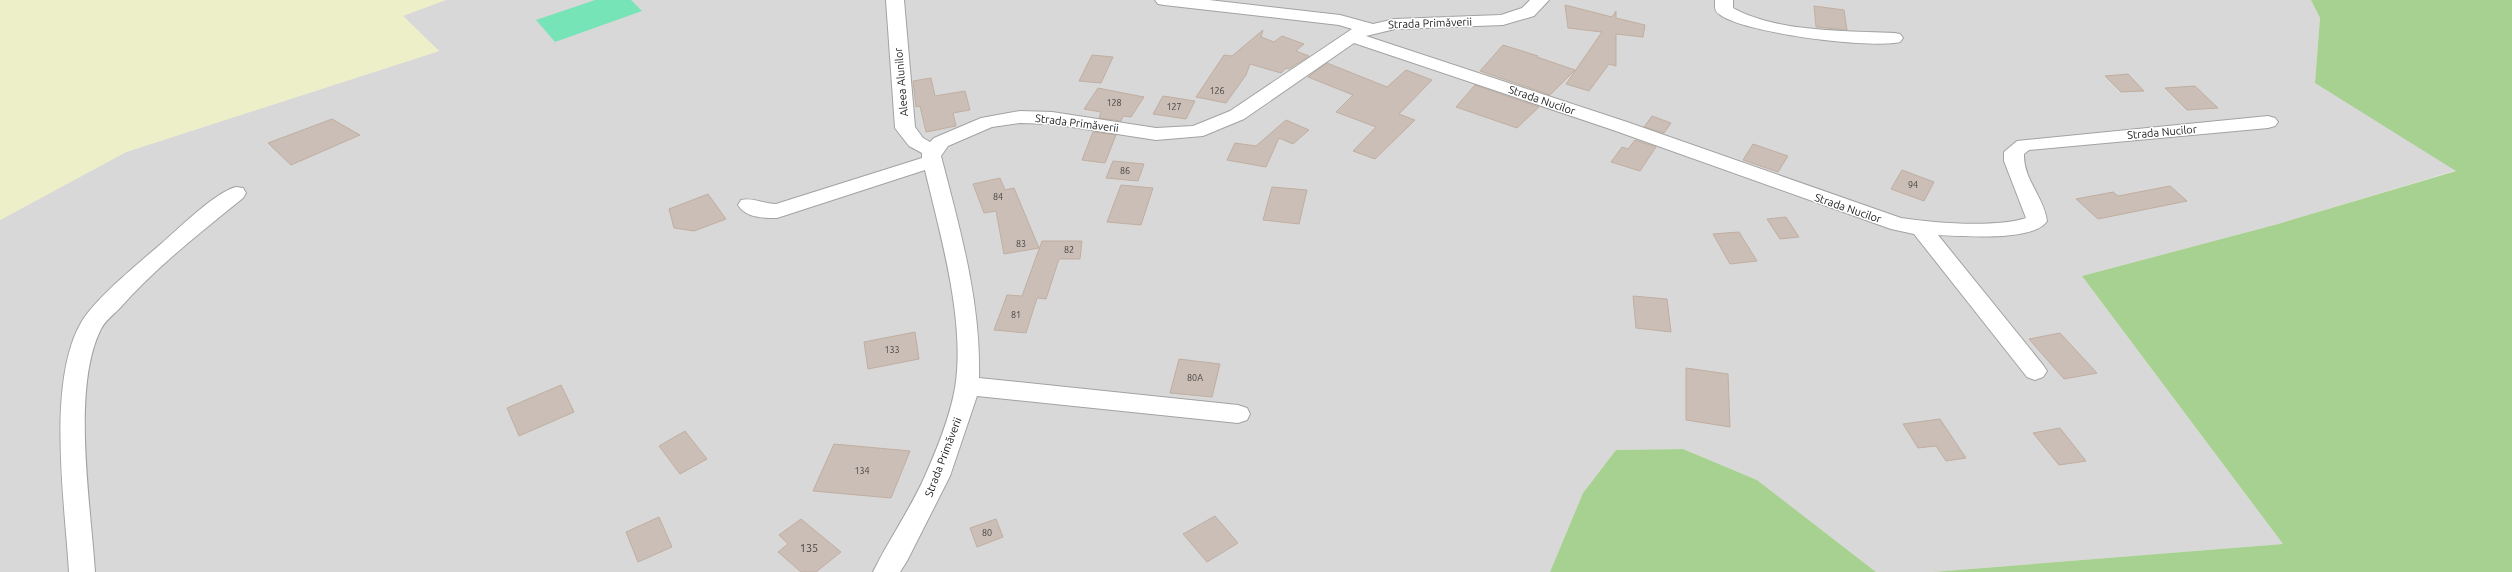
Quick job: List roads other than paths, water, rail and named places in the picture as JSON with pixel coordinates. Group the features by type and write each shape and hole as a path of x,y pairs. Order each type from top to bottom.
{"street":[{"name":"Aleea Alunilor","path":"895,0 905,128 916,142 932,156"},
{"path":"1164,0 1340,20 1369,28"},
{"name":"Strada Primăverii","path":"886,572 908,538 932,491 954,436 967,386 968,334 953,242 932,156 941,142 988,122 1020,117 1052,118 1156,134 1196,132 1237,115 1350,36 1369,28 1395,24 1504,20 1528,12 1540,0"},
{"path":"1724,0 1724,10 1740,20 1832,35 1894,38"},
{"name":"Strada Nucilor","path":"1350,36 1620,126 1876,218 1921,228 1987,230 2028,225 2037,221 2037,211 2014,164 2014,152 2024,145 2268,122"},
{"path":"748,205 760,211 777,211 932,156"},
{"path":"82,572 73,427 77,362 90,326 129,285 176,242 236,193"},
{"path":"1921,228 2035,371"},
{"path":"967,386 1238,414"}]}
